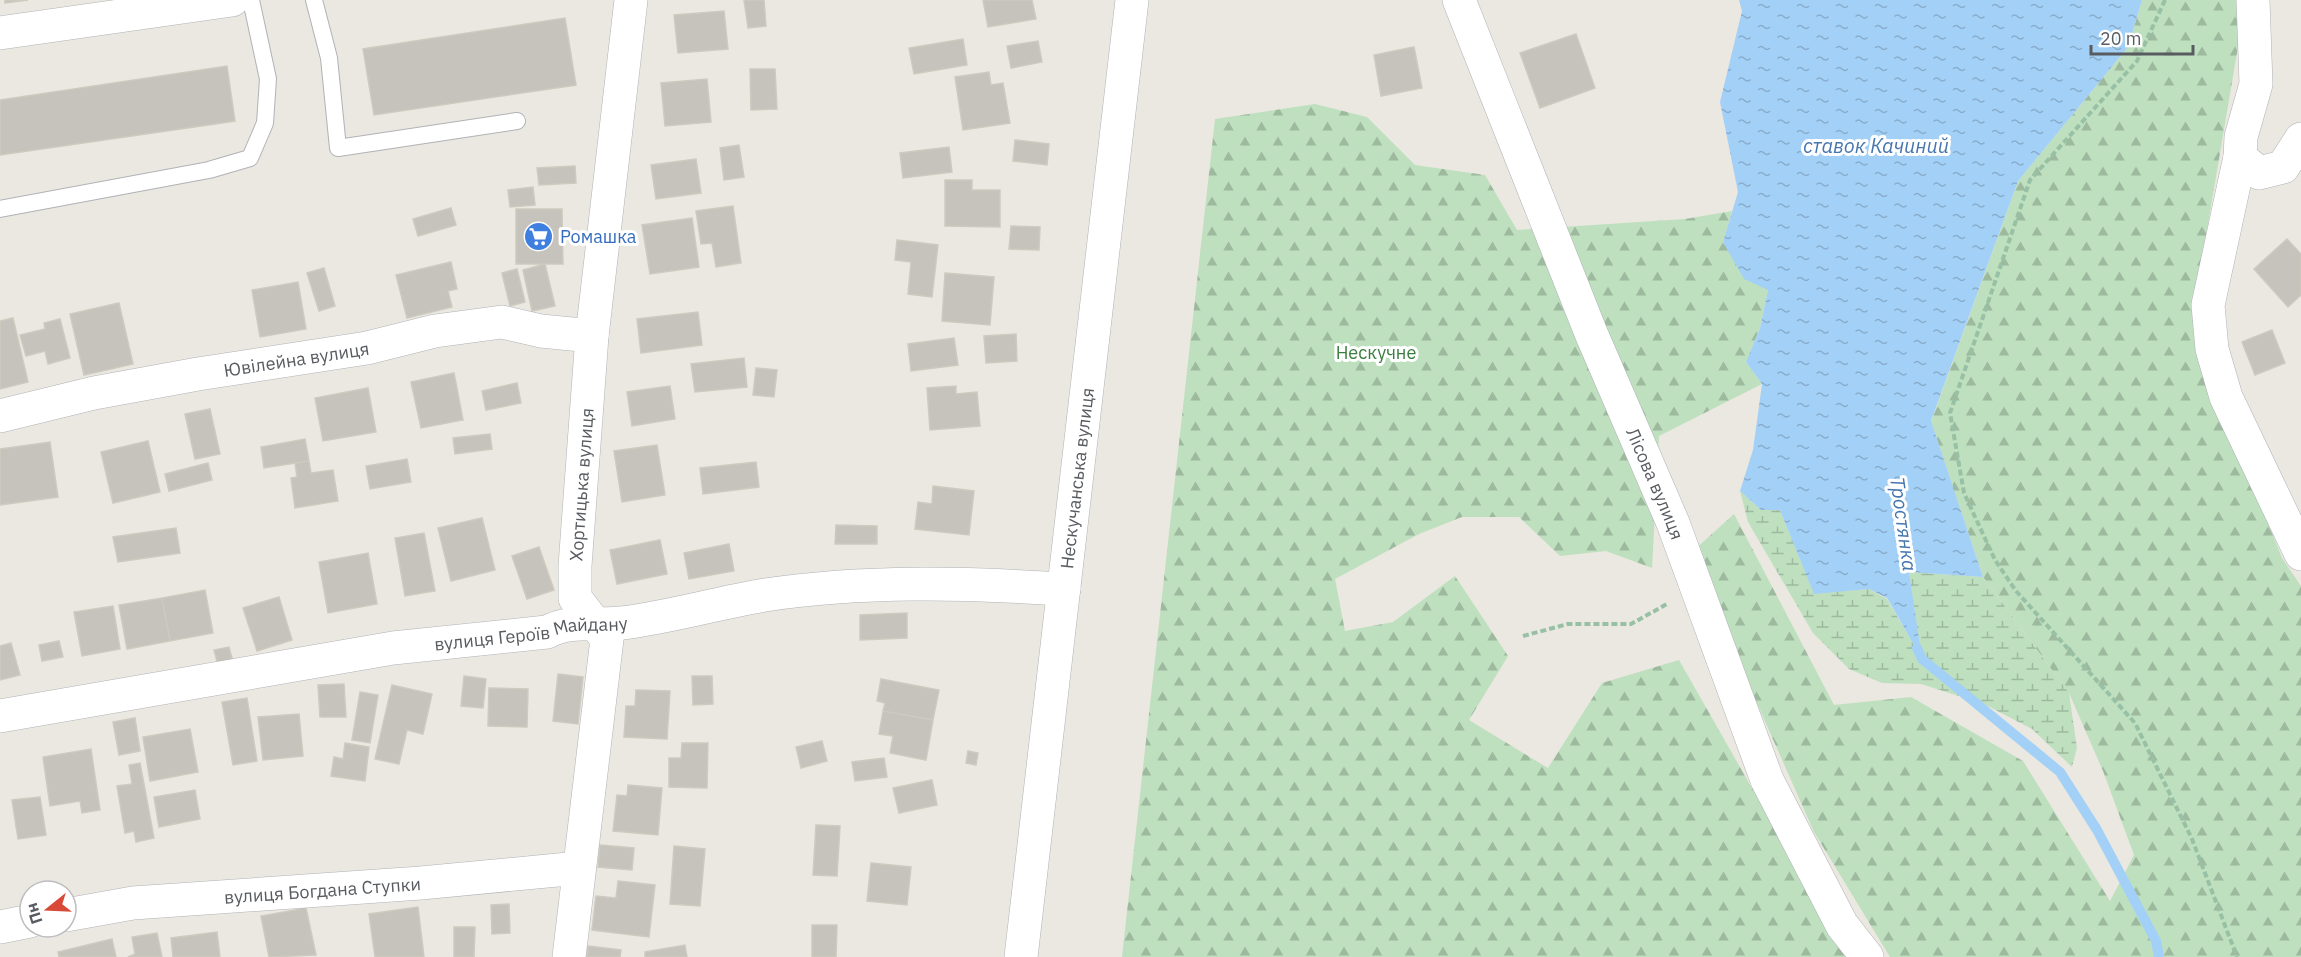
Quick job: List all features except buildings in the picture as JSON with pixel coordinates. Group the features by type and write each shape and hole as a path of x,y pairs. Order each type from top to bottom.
{"street":[{"path":"0,33 232,0"},
{"name":"Хортицька вулиця","path":"569,957 607,639 575,598 592,336 631,0"},
{"name":"Нескучанська вулиця","path":"1021,957 1132,0"},
{"name":"Лісова вулиця","path":"1459,0 1591,333 1673,523 1767,780 1842,925 1867,957"},
{"path":"2253,0 2256,84 2241,138 2240,157 2208,305 2212,349 2226,397 2301,554"},
{"path":"2240,157 2259,173 2283,167 2301,139"},
{"name":"Ювілейна вулиця","path":"0,416 106,391 198,374 367,348 447,329 502,322 541,331 592,336"},
{"name":"вулиця Героїв Майдану","path":"0,716 393,648 547,632 561,624 621,623 766,595 865,585 966,584 1064,590"},
{"name":"вулиця Богдана Ступки","path":"78,913 133,903 410,884 579,868"},
{"path":"0,927 18,923"}],"lane":[{"path":"0,209 209,170 250,158 265,123 268,79 250,0"},
{"path":"314,0 328,58 338,148 517,120"}],"path":[{"path":"2165,0 2137,61 2030,180 1950,414 1964,493 1995,560 2016,591 2135,723 2192,839 2236,957"},
{"path":"1523,636 1568,624 1631,624 1668,604 1689,568"}],"green space":[{"path":"2142,0 2238,0 2241,29 2198,283 2201,356 2282,558 2301,586 2301,957 1890,957 1814,832 1693,551 1734,514 1834,705 1911,697 2023,761 2110,901 2134,855 2103,771 2069,693 1983,577 1931,422 2018,181 2128,47"},
{"name":"Нескучне","path":"1315,104 1367,117 1415,165 1485,175 1517,230 1685,219 1732,211 1723,243 1768,290 1760,328 1746,362 1762,384 1659,436 1652,568 1606,551 1560,556 1519,517 1462,517 1419,534 1335,579 1345,631 1393,622 1455,576 1508,656 1469,720 1548,768 1602,683 1679,660 1774,827 1855,957 1122,957 1215,119"},
{"path":"1740,491 1761,510 1780,510 1814,593 1869,589 1887,599 1921,657 1909,572 1983,577 2069,693 2077,748 2072,767 2032,729 1984,704 1921,684 1882,683 1849,669 1813,633 1748,522"}],"water":[{"name":"ставок Качиний","path":"1739,0 2142,0 2128,47 2018,181 1931,421 1983,577 1909,572 1922,659 1887,598 1869,589 1814,594 1780,510 1761,510 1740,491 1753,450 1762,384 1746,362 1760,328 1768,290 1744,279 1723,242 1738,192 1720,102 1742,11"}],"waterway":[{"name":"Тростянка","path":"1917,648 1922,659 2060,772 2097,830 2156,941 2159,957"}],"place":[{"name":"Ромашка","path":"539,236"}]}
